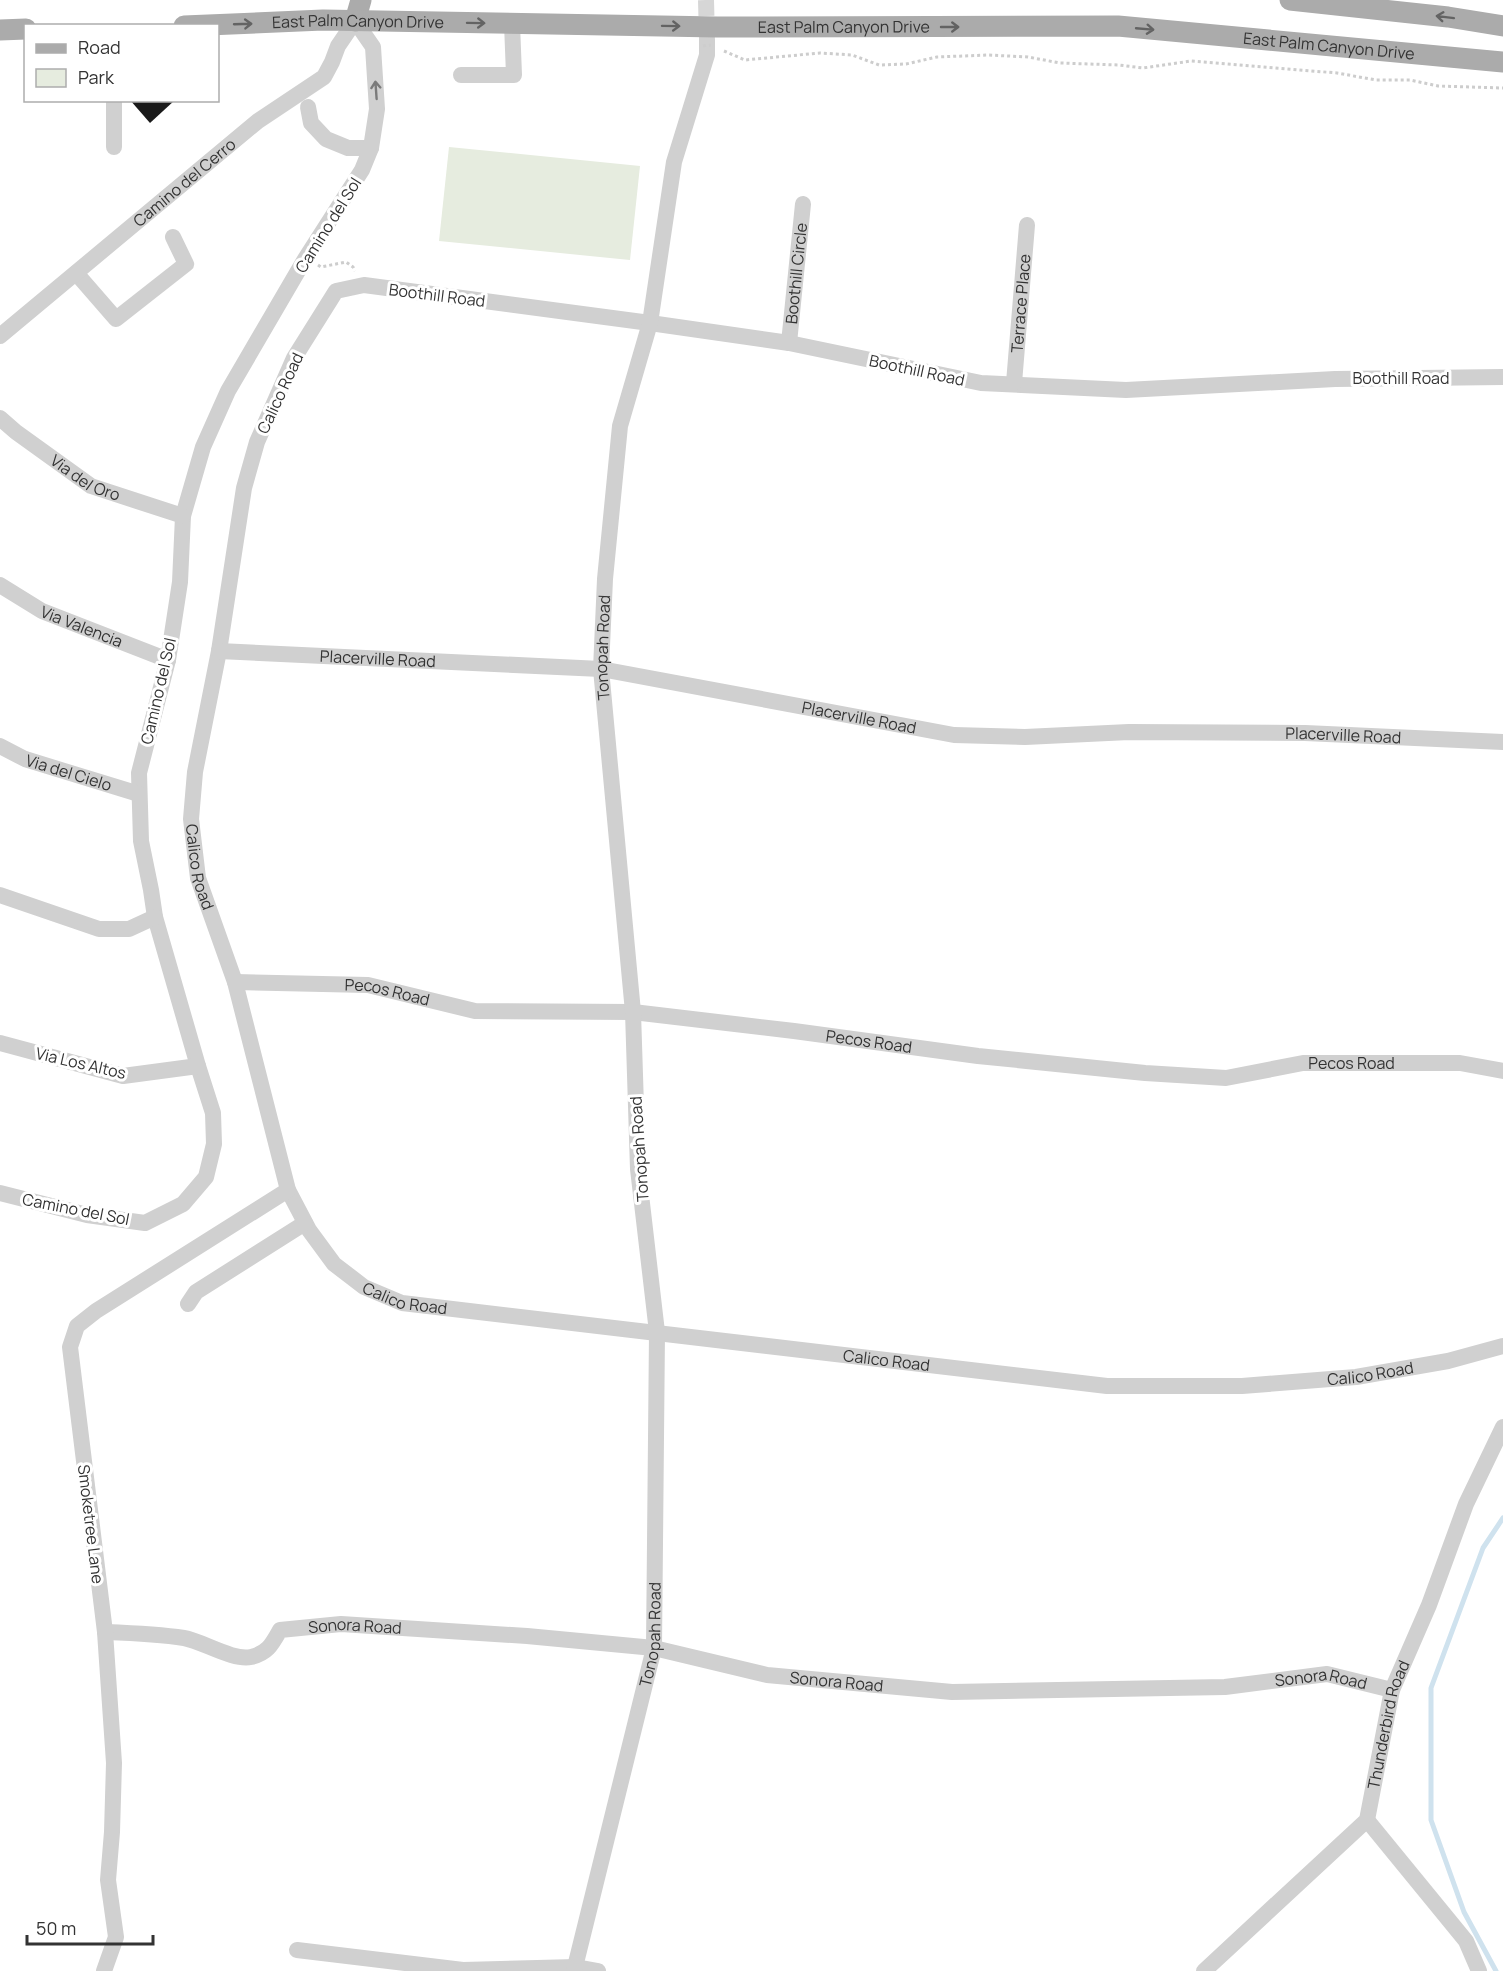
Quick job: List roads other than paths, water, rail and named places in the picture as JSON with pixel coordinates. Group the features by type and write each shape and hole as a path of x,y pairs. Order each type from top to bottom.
{"main road":[{"path":"355,21 361,0"},
{"path":"1290,0 1448,17 1503,26"},
{"name":"East Palm Canyon Drive","path":"219,25 355,21 717,27 1118,26 1503,62"},
{"path":"0,30 24,29"}],"street":[{"path":"355,21 338,46 322,86 299,105 326,139 348,148 371,148"},
{"name":"Camino del Sol","path":"0,1193 87,1215 145,1223 183,1204 206,1177 214,1144 213,1113 155,917 152,890 141,840 139,773 168,660 180,582 183,516 203,447 228,391 362,170 371,148 377,109 373,46 355,21"},
{"path":"461,75 514,75 512,24"},
{"name":"Tonopah Road","path":"575,1969 654,1648 657,1332 638,1169 633,1012 601,669 604,579 620,426 650,323 675,162 707,55 707,43"},
{"path":"114,102 114,147"},
{"name":"Camino del Cerro","path":"0,336 258,121 273,111 299,105"},
{"name":"Boothill Circle","path":"789,343 803,204"},
{"name":"Terrace Place","path":"1014,383 1027,225"},
{"path":"76,273 116,319 186,264 173,237"},
{"name":"Boothill Road","path":"336,291 360,285 650,323 789,343 981,383 1126,390 1335,379 1503,377"},
{"name":"Calico Road","path":"336,291 294,358 257,442 244,488 219,651 195,772 191,819 198,878 235,982 288,1190 305,1222 334,1264 364,1287 402,1304 1107,1386 1242,1386 1356,1377 1448,1361 1503,1346"},
{"name":"Via del Oro","path":"0,418 92,486 183,516"},
{"name":"Via Valencia","path":"0,585 42,611 168,660"},
{"name":"Placerville Road","path":"219,651 601,669 954,735 1025,737 1129,732 1305,733 1503,742"},
{"name":"Via del Cielo","path":"0,746 26,759 138,794"},
{"path":"0,895 99,929 129,929 155,917"},
{"name":"Pecos Road","path":"235,982 368,985 475,1011 633,1012 978,1056 1145,1073 1226,1078 1303,1063 1460,1064 1503,1071"},
{"name":"Via Los Altos","path":"0,1043 123,1076 198,1066"},
{"name":"Smoketree Lane","path":"104,1971 116,1937 108,1880 114,1764 105,1632 70,1347 77,1326 96,1311 288,1190"},
{"path":"188,1304 196,1292 305,1222"},
{"name":"Thunderbird Road","path":"1367,1820 1392,1690 1429,1605 1467,1504 1503,1428"},
{"name":"Sonora Road","path":"105,1632 186,1638 222,1653 249,1658 268,1650 280,1630 341,1624 526,1636 654,1648 767,1675 952,1692 1225,1687 1327,1674 1392,1690"},
{"path":"1203,1971 1367,1820 1466,1941 1479,1971"},
{"path":"297,1950 463,1970 575,1969 598,1971"}],"waterway":[{"path":"1496,1971 1464,1912 1431,1820 1431,1688 1483,1548 1503,1518"}],"tunnel":[{"path":"706,0 707,38"}]}
